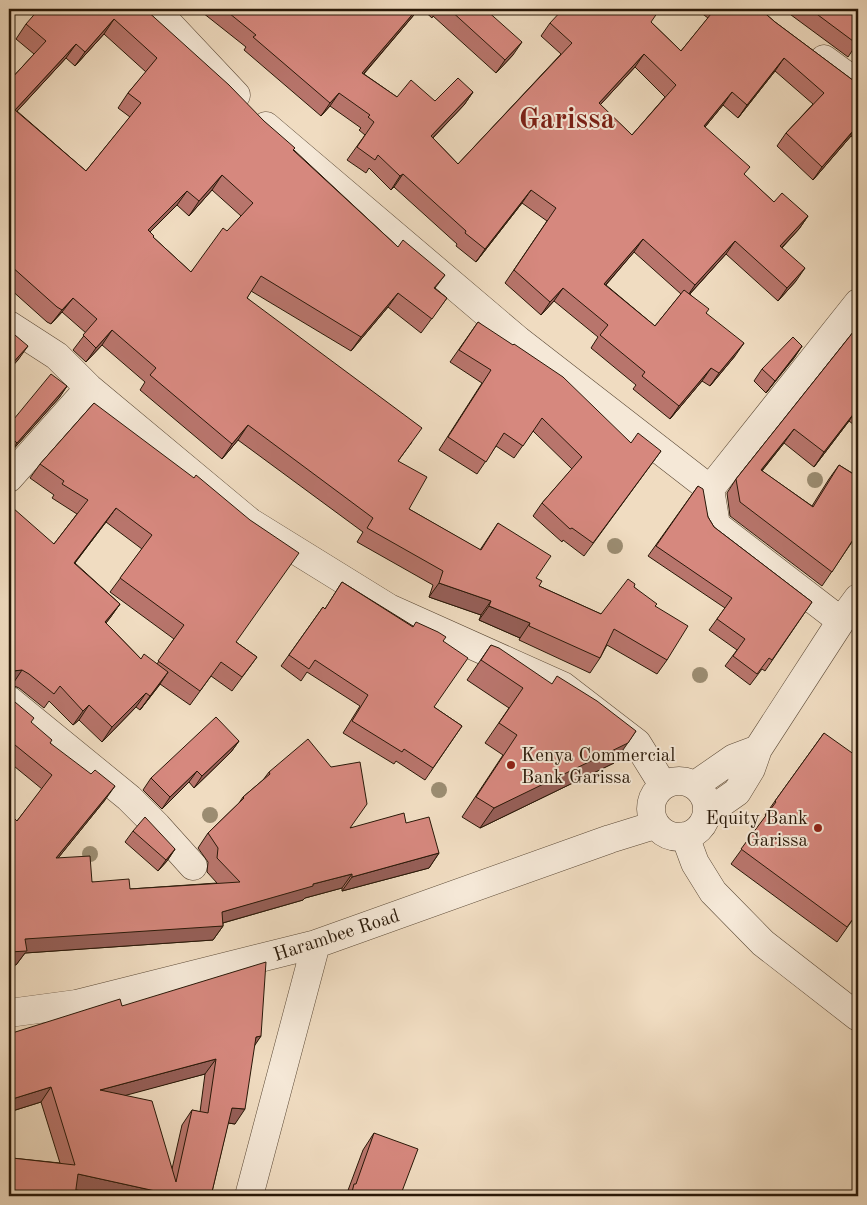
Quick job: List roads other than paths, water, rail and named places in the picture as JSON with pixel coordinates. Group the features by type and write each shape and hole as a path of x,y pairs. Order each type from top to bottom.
{"street":[{"path":"155,9 265,125 518,340 710,489 716,525 841,621"},
{"path":"806,45 858,84"},
{"path":"710,489 858,303"},
{"path":"9,324 56,356 89,388 250,522 389,608 563,686 637,744 663,785"},
{"path":"9,478 89,388"},
{"path":"707,814 736,792 751,768 758,749 858,598"},
{"path":"9,700 129,798 193,866"},
{"path":"695,785 734,758 758,749"},
{"path":"684,780 695,785 702,792 707,802 707,814 703,824 695,832 685,836 674,837 664,833 656,825 651,815 651,804 655,794 663,785 673,781 684,780"},
{"name":"Harambee Road","path":"9,1013 76,1004 316,944 610,839 656,825"},
{"path":"685,836 695,863 713,892 763,943 858,1017"},
{"path":"249,1196 316,944"}],"place":[{"name":"Kenya Commercial Bank Garissa","path":"511,765"},
{"name":"Equity Bank Garissa","path":"818,828"}],"district":[{"name":"Garissa","path":"567,118"}]}
